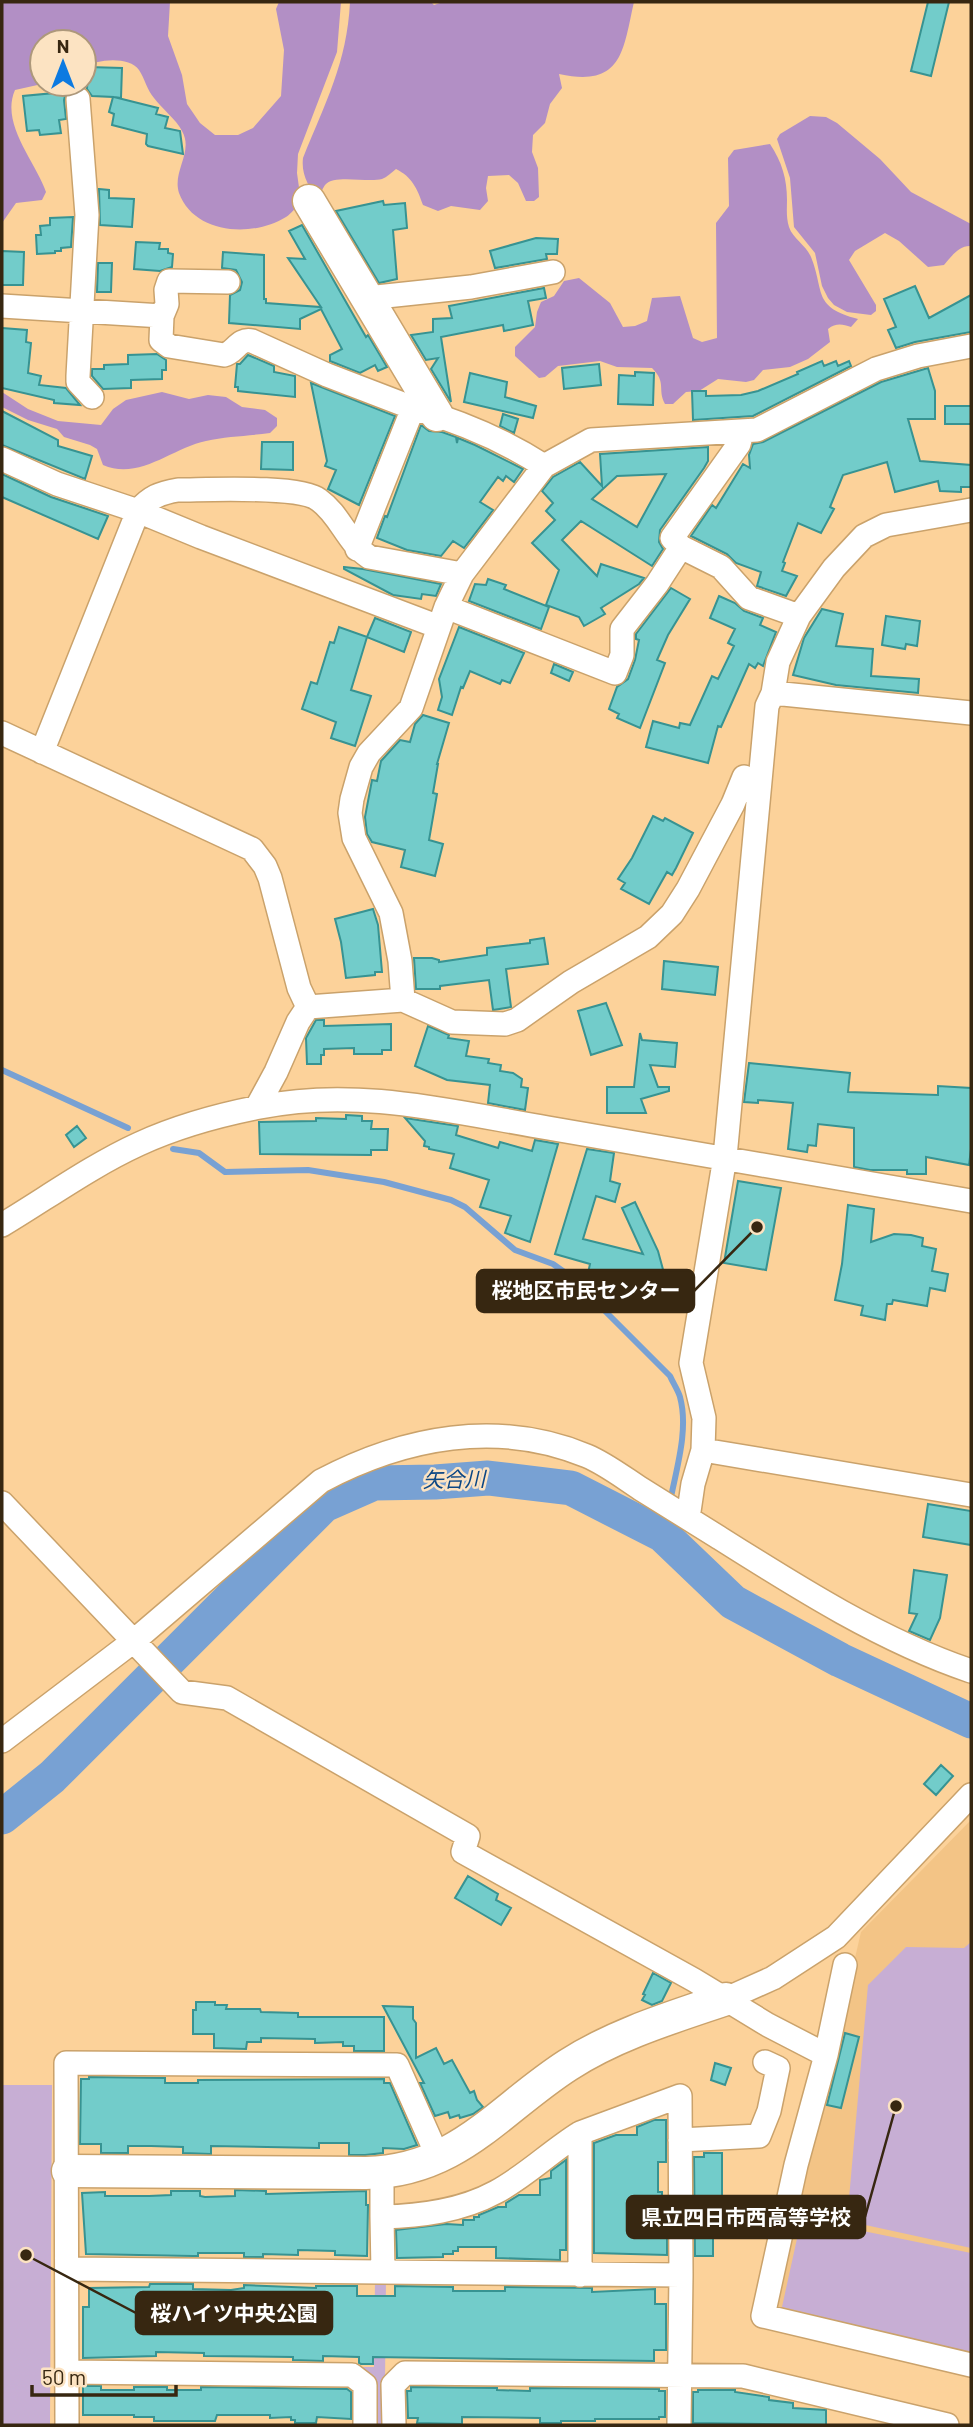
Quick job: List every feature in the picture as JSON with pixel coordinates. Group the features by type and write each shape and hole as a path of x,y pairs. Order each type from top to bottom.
{"street":[{"path":"78,99 87,215 78,382 92,397"},
{"path":"309,201 368,298 425,411"},
{"path":"368,298 471,287 553,272"},
{"path":"228,282 169,281 166,290 167,304 162,316 161,340 169,346 224,355 229,354 240,342 252,341 327,374 518,449 544,466"},
{"path":"2,306 162,316"},
{"path":"403,1000 400,961 391,913 359,849 350,813 361,767 369,753 411,708 443,617 462,574 544,466 591,440 757,430 876,369 918,356 971,346"},
{"path":"358,549 425,411"},
{"path":"742,432 738,444 672,538 681,547 722,567 749,598 799,617"},
{"path":"2,459 57,484 138,511 201,537 615,673 622,654 622,629 657,584 681,547"},
{"path":"42,752 138,511 159,493 178,490 309,494 330,509 358,549 378,561 462,574"},
{"path":"684,1516 703,1450 704,1418 691,1363 725,1157 767,706 773,692 778,662 799,617 834,568 864,536 886,525 971,510"},
{"path":"773,692 971,713"},
{"path":"2,733 252,849 270,878 299,988 308,1007"},
{"path":"308,1007 403,1000 452,1022 505,1024 517,1020 571,982 648,937 672,914 733,804 744,777"},
{"path":"257,1107 308,1007"},
{"path":"2,1225 139,1144 194,1124 257,1107 320,1098 386,1101 971,1201"},
{"path":"2,1741 139,1645 321,1481 402,1447 433,1439 469,1436 505,1436 533,1440 589,1457 776,1574 895,1639 941,1661 971,1671"},
{"path":"703,1450 971,1495"},
{"path":"2,1503 182,1692 227,1698 468,1836 463,1852 768,2025 826,2055"},
{"path":"68,2171 382,2173 418,2166 470,2141 569,2064 626,2035 726,1999 773,1978 836,1937 971,1795"},
{"path":"845,1965 826,2055 796,2165 763,2316 971,2365"},
{"path":"680,2140 759,2136 769,2111 778,2068 765,2062"},
{"path":"67,2425 66,2063 397,2065 438,2157"},
{"path":"382,2217 417,2216 466,2205 496,2192 580,2133 680,2096 679,2425"},
{"path":"580,2133 580,2274"},
{"path":"382,2188 383,2272"},
{"path":"68,2269 681,2275"},
{"path":"67,2372 352,2375 365,2385 365,2425"},
{"path":"394,2425 393,2385 405,2373 743,2376 947,2425"}],"shaded area":[{"path":"2,2 170,2 168,36 182,75 187,104 200,123 215,135 238,135 253,128 281,96 284,50 276,9 279,2 341,2 337,52 298,154 297,173 301,202 286,217 257,228 241,229 210,224 197,217 179,193 178,177 186,146 182,131 152,95 139,70 120,61 98,63 98,28 28,28 28,87 15,90 12,116 21,142 46,192 42,200 16,203 2,223"},
{"path":"350,2 431,2 434,5 443,2 634,2 622,50 608,70 580,77 559,74 562,88 550,104 545,123 533,135 532,152 538,168 539,197 534,201 526,201 518,183 509,175 488,176 488,201 480,210 451,206 438,211 423,205 413,184 396,169 382,179 343,179 329,182 318,201 306,180 303,158 340,64"},
{"path":"810,116 826,117 837,123 880,159 911,192 971,224 971,246 959,249 944,265 928,267 899,241 885,233 855,251 849,260 876,305 876,311 871,315 847,312 834,305 822,286 815,253 794,227 790,178 777,139 780,134"},
{"path":"770,144 785,178 789,227 811,257 822,297 833,309 858,319 851,327 831,327 828,329 830,342 808,359 790,367 763,370 754,380 746,382 718,379 699,391 686,392 673,404 665,404 661,382 652,368 617,367 600,361 558,366 545,377 539,378 515,356 515,347 535,327 541,302 554,296 564,281 579,278 610,303 623,327 647,321 652,298 680,296 693,338 702,342 717,338 716,223 729,206 728,158 734,150"},
{"path":"2,392 28,409 58,421 101,425 113,409 126,400 162,392 189,399 208,395 226,397 242,407 265,410 277,418 277,426 270,433 206,441 155,462 130,469 116,469 103,465 97,449 90,445 64,437 57,429 28,420 2,407"},
{"path":"971,1820 971,2357 774,2308 861,1932"},
{"path":"971,1942 971,2248 847,2221 868,1985 906,1947 964,1948"},
{"path":"2,2085 52,2085 50,2425 2,2425"},
{"path":"814,2221 971,2253 971,2354 782,2307 800,2225"},
{"path":"375,2280 386,2280 385,2382 389,2425 372,2425 373,2381 362,2367 374,2367"}],"building":[{"path":"928,2 949,2 931,76 911,71"},
{"path":"98,67 122,68 121,98 114,97 158,108 156,114 168,117 165,128 180,131 183,154 148,146 147,134 112,125 114,114 109,112 113,97 98,96"},
{"path":"23,96 64,98 66,119 59,120 61,133 40,135 39,130 27,131"},
{"path":"99,189 109,190 109,198 134,199 132,227 100,225"},
{"path":"383,201 384,205 405,203 407,228 393,230 397,279 379,283 336,211"},
{"path":"73,217 71,247 61,248 61,251 55,253 37,254 36,235 41,235 40,226 50,225 50,218"},
{"path":"302,225 366,337 368,335 387,367 378,371 375,365 360,373 330,361 330,355 342,349 321,309 300,319 300,329 229,323 230,295 240,290 242,282 236,270 222,268 223,252 264,255 266,303 321,307 288,258 305,259 289,231"},
{"path":"536,238 558,239 557,254 546,254 547,259 495,268 490,251"},
{"path":"136,242 160,243 159,249 168,249 168,253 173,254 172,267 160,271 134,269"},
{"path":"2,251 24,252 23,285 2,285"},
{"path":"98,263 112,263 111,292 97,292"},
{"path":"915,286 929,318 971,295 971,332 896,348 888,330 896,327 884,299"},
{"path":"544,288 546,298 528,301 533,325 504,331 503,325 441,337 451,402 431,369 438,358 426,360 411,335 433,332 433,319 452,318 449,306"},
{"path":"2,328 27,330 26,342 31,343 28,373 41,376 39,385 66,388 80,405 54,403 54,400 2,388"},
{"path":"157,354 166,360 162,379 131,380 131,388 103,389 92,376 92,369 104,369 104,365 128,364 128,355"},
{"path":"248,355 274,366 274,372 295,376 295,397 238,391 238,387 235,387 237,364"},
{"path":"822,361 824,366 836,361 838,366 849,361 851,366 753,416 693,420 692,391 706,391 706,396 741,395 758,391"},
{"path":"599,364 601,385 564,389 562,368"},
{"path":"928,368 935,391 935,419 908,419 920,461 971,465 971,487 961,487 961,492 940,491 938,481 895,492 887,462 843,475 830,507 834,509 821,533 798,523 783,562 782,571 797,576 786,596 757,586 761,572 736,563 727,554 691,536 712,505 716,508 743,464 750,468 749,455 753,444 763,442 881,382"},
{"path":"635,372 654,373 653,405 618,404 619,375 635,376"},
{"path":"470,373 507,382 505,397 536,406 533,418 464,402"},
{"path":"311,383 395,416 359,505 328,489 336,470 325,466 327,461"},
{"path":"945,406 971,406 971,424 945,424"},
{"path":"2,411 58,440 58,446 92,456 85,479 2,445"},
{"path":"503,414 518,419 514,433 500,426"},
{"path":"421,425 429,431 456,437 457,443 458,438 475,445 523,469 514,482 506,476 503,481 498,477 480,502 493,510 464,548 453,541 441,556 407,550 377,538"},
{"path":"262,442 293,442 293,470 261,469"},
{"path":"708,447 708,461 660,530 659,542 663,549 652,566 581,521 562,540 597,576 601,564 644,578 601,608 605,614 584,626 579,617 546,605 559,570 532,543 555,520 546,511 553,503 542,491 553,477 580,462 602,486 600,454","holes":["666,474 637,527 592,499 617,476"]},
{"path":"2,474 51,497 108,516 98,539 2,497"},
{"path":"344,567 441,584 436,596 422,594 421,599 393,595"},
{"path":"488,579 506,585 504,589 549,607 541,629 469,601 475,584 486,585"},
{"path":"671,588 690,599 668,635 657,660 665,663 640,728 617,718 619,714 609,709 617,687 628,679 635,660 639,640 636,639 636,634"},
{"path":"719,596 735,603 744,611 763,618 760,625 776,632 763,666 758,663 755,668 749,664 721,727 718,726 708,763 646,747 653,721 679,728 680,723 690,725 712,676 718,679 734,646 728,643 735,629 710,618"},
{"path":"822,609 843,614 836,646 873,649 871,676 919,679 918,693 836,685 793,675 804,638"},
{"path":"886,616 920,621 917,646 906,644 905,649 882,645"},
{"path":"375,618 411,632 404,652 367,637"},
{"path":"339,627 367,637 351,690 371,696 355,746 331,738 336,722 302,709 311,682 317,684 330,642 334,643"},
{"path":"459,627 524,653 510,683 502,680 500,684 470,671 463,688 461,687 452,715 438,710 442,697 439,679"},
{"path":"554,664 573,672 569,681 551,673"},
{"path":"423,715 449,723 437,764 433,793 437,794 429,840 443,844 435,876 401,867 405,850 372,842 367,834 365,817 372,780 377,781 381,761 400,740 410,742 415,724"},
{"path":"653,816 663,821 665,818 693,833 672,875 667,872 649,904 621,889 625,883 618,879"},
{"path":"373,909 378,925 382,972 346,978 335,919"},
{"path":"544,938 548,964 506,969 511,1007 493,1010 489,980 440,986 440,989 416,989 414,958 432,958 439,962 487,955 487,948 530,943 530,940"},
{"path":"664,961 718,967 715,995 662,989"},
{"path":"606,1003 622,1045 591,1055 578,1011"},
{"path":"316,1020 324,1020 324,1026 391,1024 391,1050 382,1050 382,1054 354,1054 354,1048 324,1049 321,1064 307,1064 306,1038"},
{"path":"428,1026 449,1035 448,1038 469,1041 466,1056 489,1059 488,1063 501,1065 500,1071 513,1073 522,1079 521,1087 528,1088 525,1110 488,1103 490,1085 447,1080 415,1066"},
{"path":"640,1033 642,1040 677,1043 675,1067 650,1065 658,1087 669,1087 669,1091 641,1099 646,1113 607,1113 607,1087 634,1087"},
{"path":"749,1063 850,1073 848,1092 938,1095 938,1086 971,1088 969,1165 926,1157 926,1174 907,1174 907,1170 854,1167 854,1128 818,1124 816,1146 808,1145 807,1152 788,1149 793,1103 758,1100 758,1103 744,1102"},
{"path":"346,1115 362,1116 362,1121 372,1121 371,1129 388,1129 387,1150 371,1150 371,1155 260,1154 259,1122 346,1119"},
{"path":"405,1118 458,1126 456,1135 498,1148 500,1142 532,1151 535,1140 558,1144 530,1242 505,1233 511,1216 480,1207 489,1180 450,1168 454,1154 424,1146 425,1141"},
{"path":"77,1126 86,1138 74,1147 66,1135"},
{"path":"587,1149 614,1153 610,1181 620,1184 615,1202 596,1196 583,1239 643,1254 622,1208 635,1202 658,1251 671,1299 652,1304 648,1289 588,1273 590,1264 555,1254"},
{"path":"738,1181 781,1188 766,1270 724,1263"},
{"path":"848,1205 874,1209 871,1242 894,1234 911,1235 923,1238 922,1246 936,1249 932,1271 948,1274 945,1291 930,1288 927,1306 893,1300 892,1304 887,1304 885,1320 861,1315 863,1306 835,1300"},
{"path":"928,1504 971,1511 971,1545 923,1537"},
{"path":"914,1570 947,1575 940,1618 930,1640 909,1631 917,1614 909,1613"},
{"path":"941,1765 953,1776 936,1795 924,1784"},
{"path":"468,1876 498,1894 496,1900 511,1908 501,1925 455,1898"},
{"path":"653,1973 671,1983 662,2001 652,2005 642,2000"},
{"path":"196,2002 215,2002 215,2005 227,2005 226,2009 298,2013 298,2017 384,2017 384,2051 354,2051 354,2046 343,2046 343,2042 315,2043 315,2039 261,2038 261,2042 247,2042 246,2049 214,2048 214,2034 193,2034 193,2010 196,2010"},
{"path":"383,2006 413,2007 416,2058 436,2048 444,2064 452,2060 470,2093 474,2091 483,2107 460,2118 459,2115 450,2118 448,2112 435,2116 420,2083 424,2083"},
{"path":"845,2033 859,2037 841,2108 827,2105"},
{"path":"715,2063 731,2068 725,2085 711,2080"},
{"path":"165,2078 165,2083 198,2083 198,2080 384,2079 384,2083 390,2083 417,2145 404,2149 383,2148 383,2153 365,2155 349,2155 349,2143 319,2143 319,2148 211,2146 211,2154 183,2153 183,2147 128,2146 128,2153 101,2153 101,2144 80,2144 81,2079"},
{"path":"654,2120 666,2120 666,2162 658,2162 658,2192 662,2192 662,2198 667,2199 667,2255 594,2253 594,2143 616,2135 637,2135 637,2127"},
{"path":"704,2153 722,2153 722,2214 713,2214 713,2256 695,2256 694,2157 704,2157"},
{"path":"566,2160 566,2250 560,2250 560,2260 496,2258 496,2247 458,2247 458,2251 443,2254 443,2257 397,2258 396,2230 446,2224 463,2225 463,2220 474,2220 474,2217 498,2207 506,2207 506,2203 519,2195 540,2195 540,2180 551,2178 551,2171"},
{"path":"235,2190 266,2191 266,2194 366,2191 367,2256 335,2255 335,2251 298,2250 298,2255 263,2254 263,2257 244,2257 244,2253 198,2253 198,2256 86,2254 82,2193 149,2196 171,2195 171,2191 200,2191 200,2196 205,2197 235,2196"},
{"path":"150,2284 193,2284 193,2289 231,2290 244,2288 244,2285 316,2288 357,2286 357,2296 395,2296 395,2286 453,2287 453,2291 505,2291 505,2287 592,2288 592,2292 655,2289 655,2304 666,2304 666,2350 654,2350 654,2361 373,2357 373,2364 361,2364 359,2357 323,2356 323,2361 293,2360 293,2357 204,2356 204,2353 156,2352 156,2356 83,2358 83,2307 89,2307 89,2288 149,2287"},
{"path":"83,2386 101,2386 101,2390 134,2390 134,2387 167,2387 167,2390 201,2390 201,2387 347,2389 351,2392 351,2419 317,2417 316,2423 295,2423 291,2417 217,2415 215,2421 154,2421 154,2417 134,2415 83,2415"},
{"path":"411,2387 530,2391 530,2388 659,2389 665,2391 665,2417 540,2423 540,2418 462,2417 462,2424 417,2423 418,2418 408,2418 407,2391 411,2391"},
{"path":"735,2390 769,2397 769,2400 793,2403 793,2408 826,2410 826,2425 693,2423 693,2392"}],"waterway":[{"path":"2,1070 128,1128"},
{"path":"173,1149 199,1153 225,1172 308,1170 384,1182 451,1200 465,1207 515,1250 553,1264 570,1276 670,1376 678,1392 683,1423 670,1502"},
{"name":"矢合川","path":"2,1817 52,1777 324,1505 374,1483 488,1478 571,1488 663,1535 733,1602 840,1660 971,1721"},
{"path":"663,1535 668,1513"}],"place":[{"name":"桜地区市民センター","path":"757,1227"},
{"name":"県立四日市西高等学校","path":"896,2106"},
{"name":"桜ハイツ中央公園","path":"26,2255"}]}
